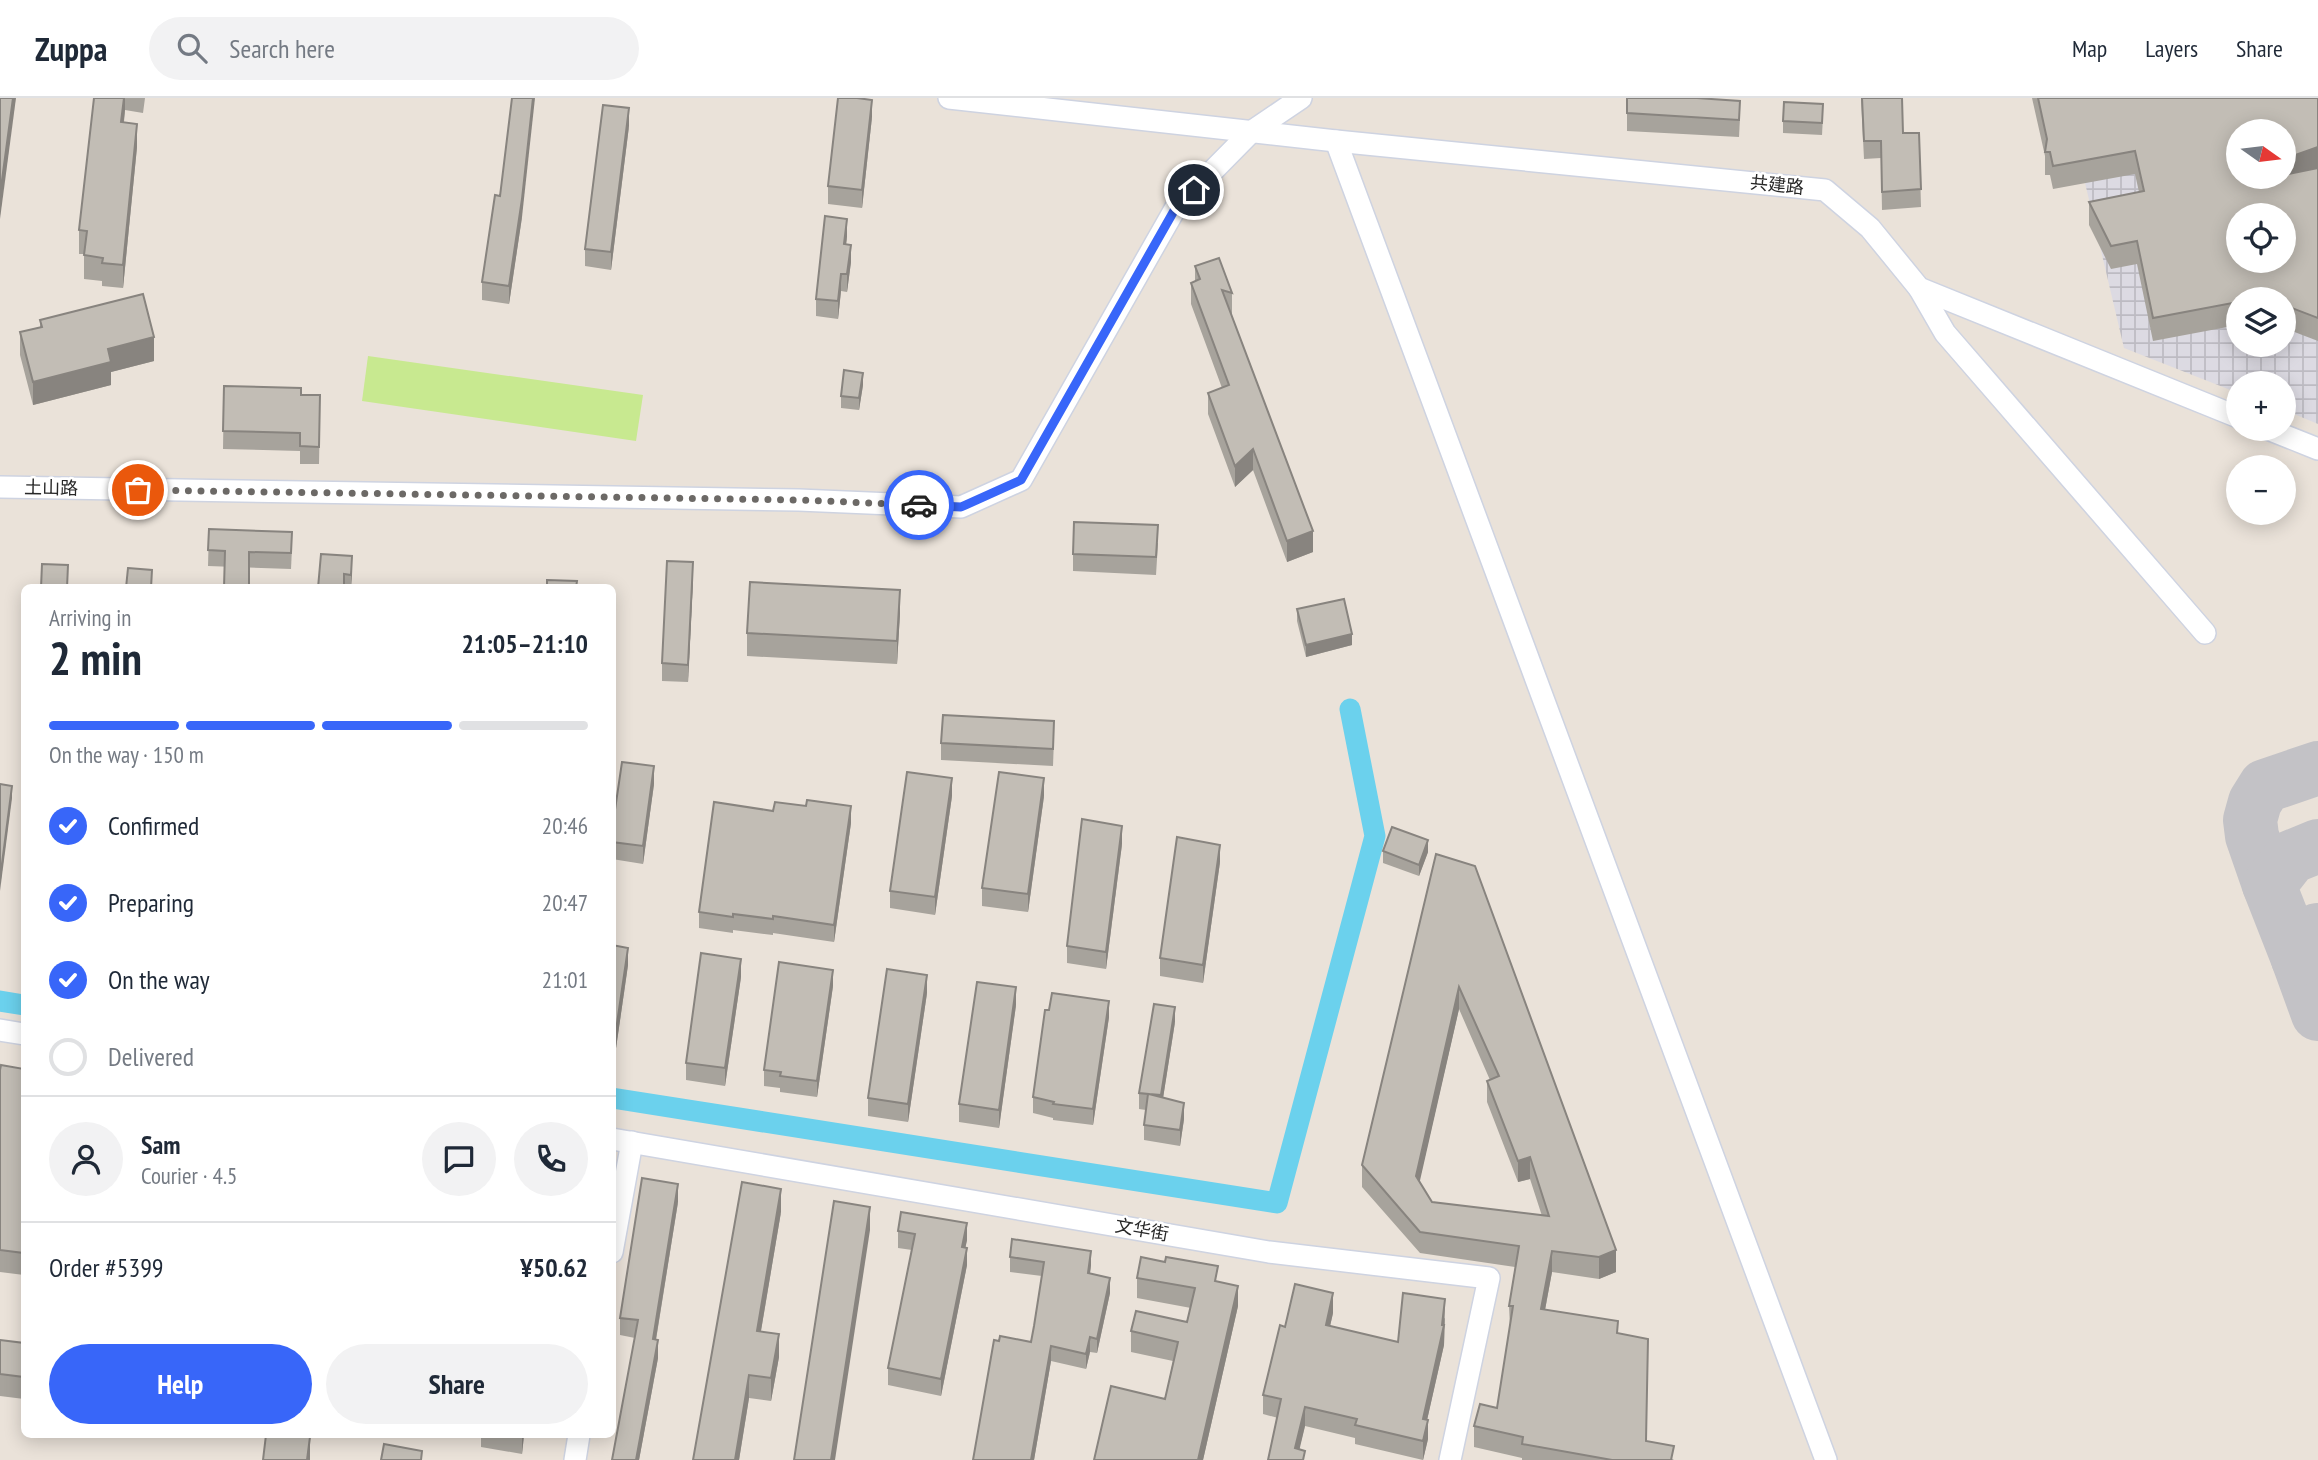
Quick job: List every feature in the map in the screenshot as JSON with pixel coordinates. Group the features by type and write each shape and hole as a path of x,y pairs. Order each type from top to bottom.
{"street":[{"name":"共建路","path":"949,98 1336,141 1825,190 1870,228 1919,288 2226,412"},
{"name":"土山路","path":"0,487 799,500 961,507 1021,480 1175,209 1251,132 1301,98"},
{"path":"1336,141 1826,1460"},
{"path":"1919,288 1945,333 2205,633"},
{"path":"2296,440 2318,449"},
{"path":"0,1030 21,1034"},
{"path":"616,1208 622,1141"},
{"name":"文华街","path":"622,1141 1269,1252 1489,1278 1450,1460"},
{"path":"575,1460 579,1438"}],"shaded area":[{"path":"2065,98 2318,98 2318,424 2296,415 2296,371 2226,371 2226,388 2124,348"}],"green space":[{"path":"368,356 643,395 636,441 362,401"}],"building":[{"path":"0,98 13,98 0,195"},
{"path":"94,98 124,98 121,122 137,124 123,265 102,263 103,258 84,255 87,231 79,230"},
{"path":"512,98 533,98 509,286 482,282 495,195 500,196"},
{"path":"838,98 872,100 862,190 828,186"},
{"path":"1627,98 1740,101 1739,120 1627,113"},
{"path":"1862,98 1902,98 1903,133 1919,133 1921,189 1882,192 1881,141 1864,141"},
{"path":"2038,98 2318,98 2318,147 2296,155 2296,119 2226,119 2226,189 2296,189 2296,173 2318,168 2318,318 2296,310 2296,287 2226,287 2226,304 2153,318 2137,241 2111,246 2089,202 2144,191 2135,151 2053,166 2050,152 2045,152 2047,139"},
{"path":"1784,102 1823,104 1822,123 1783,121"},
{"path":"603,105 629,108 611,252 585,249"},
{"path":"825,216 847,219 844,244 851,245 847,274 841,274 838,301 816,299"},
{"path":"1219,258 1232,293 1222,290 1313,531 1287,541 1253,449 1235,466 1208,393 1229,385 1191,283 1200,279 1195,266"},
{"path":"143,294 154,337 108,349 111,362 33,382 20,332 42,327 40,320"},
{"path":"844,370 863,373 859,398 841,396"},
{"path":"224,386 301,388 301,395 320,395 319,447 300,446 300,433 223,431"},
{"path":"1074,522 1158,525 1156,557 1073,554"},
{"path":"209,529 292,532 291,553 249,552 249,584 224,584 225,551 208,550"},
{"path":"321,554 352,556 351,575 344,574 344,584 318,584"},
{"path":"667,561 693,562 688,665 662,663"},
{"path":"42,564 68,565 67,584 41,584"},
{"path":"128,568 152,570 151,584 126,584"},
{"path":"547,580 577,581 577,584 547,584"},
{"path":"750,582 900,590 897,641 747,633"},
{"path":"1344,599 1352,634 1306,645 1297,609"},
{"path":"943,715 1054,721 1053,749 941,743"},
{"path":"622,762 654,766 643,846 616,843 616,803"},
{"path":"907,772 952,778 935,897 890,891"},
{"path":"999,772 1044,778 1028,894 982,888"},
{"path":"0,784 12,786 0,879"},
{"path":"807,800 851,806 834,925 773,916 773,919 733,914 733,917 699,912 714,802 773,811 775,802 806,806"},
{"path":"1082,819 1122,826 1106,952 1067,946"},
{"path":"1392,827 1428,840 1419,865 1383,851"},
{"path":"1177,837 1220,845 1203,965 1160,958"},
{"path":"1436,854 1475,866 1616,1250 1599,1257 1552,1251 1541,1309 1618,1321 1617,1333 1648,1339 1646,1441 1674,1446 1671,1460 1612,1460 1522,1444 1523,1437 1474,1426 1480,1404 1497,1408 1513,1306 1509,1306 1519,1246 1420,1232 1362,1165","holes":["1459,987 1499,1076 1487,1081 1518,1161 1530,1157 1549,1216 1432,1202 1416,1176"]},
{"path":"616,946 628,948 616,1030"},
{"path":"701,953 741,959 725,1068 686,1063"},
{"path":"779,962 833,970 817,1081 780,1076 781,1072 764,1070"},
{"path":"887,969 927,975 908,1104 868,1098"},
{"path":"977,982 1016,987 999,1110 959,1104"},
{"path":"1052,993 1109,1001 1093,1109 1053,1104 1054,1102 1033,1097 1045,1010 1049,1010"},
{"path":"1154,1004 1175,1007 1161,1095 1149,1094 1184,1103 1180,1130 1144,1125 1148,1094 1139,1093"},
{"path":"1,1065 21,1068 21,1253 0,1250"},
{"path":"642,1178 678,1184 653,1339 658,1340 636,1460 612,1460 638,1320 620,1318"},
{"path":"742,1182 781,1189 757,1331 779,1334 771,1378 749,1375 735,1460 693,1460"},
{"path":"834,1201 870,1207 831,1460 794,1460"},
{"path":"901,1212 967,1223 962,1247 967,1248 941,1379 888,1368 915,1234 898,1231"},
{"path":"1012,1239 1091,1251 1088,1273 1110,1278 1097,1339 1090,1337 1086,1354 1051,1346 1031,1460 973,1460 994,1340 999,1341 1000,1336 1031,1342 1034,1326 1044,1262 1010,1257"},
{"path":"1141,1257 1165,1262 1166,1257 1218,1266 1215,1281 1238,1286 1198,1460 1094,1460 1111,1386 1165,1399 1178,1342 1131,1331 1136,1311 1187,1322 1195,1288 1137,1278"},
{"path":"1295,1284 1333,1293 1326,1325 1398,1342 1403,1293 1445,1299 1444,1325 1423,1419 1428,1420 1423,1441 1355,1425 1357,1419 1305,1407 1295,1448 1305,1451 1303,1460 1268,1460 1281,1399 1263,1395 1280,1325 1285,1327"},
{"path":"0,1340 21,1343 21,1377 0,1374"},
{"path":"266,1438 310,1438 307,1460 263,1460"},
{"path":"384,1444 422,1451 421,1460 381,1460"}],"waterway":[{"path":"616,1099 1277,1203 1375,836 1350,709"},
{"path":"0,1001 21,1004"}],"taxiway":[{"path":"2269,885 2252,836 2250,820 2255,802 2265,786 2318,768"},
{"path":"2298,959 2269,885 2291,857 2318,846"},
{"path":"2317,930 2304,946 2298,959 2318,1014"}],"way so far":[{"path":"138,490 799,500 919,505"}],"route":[{"path":"919,505 961,507 1021,480 1175,209 1194,190"}]}
